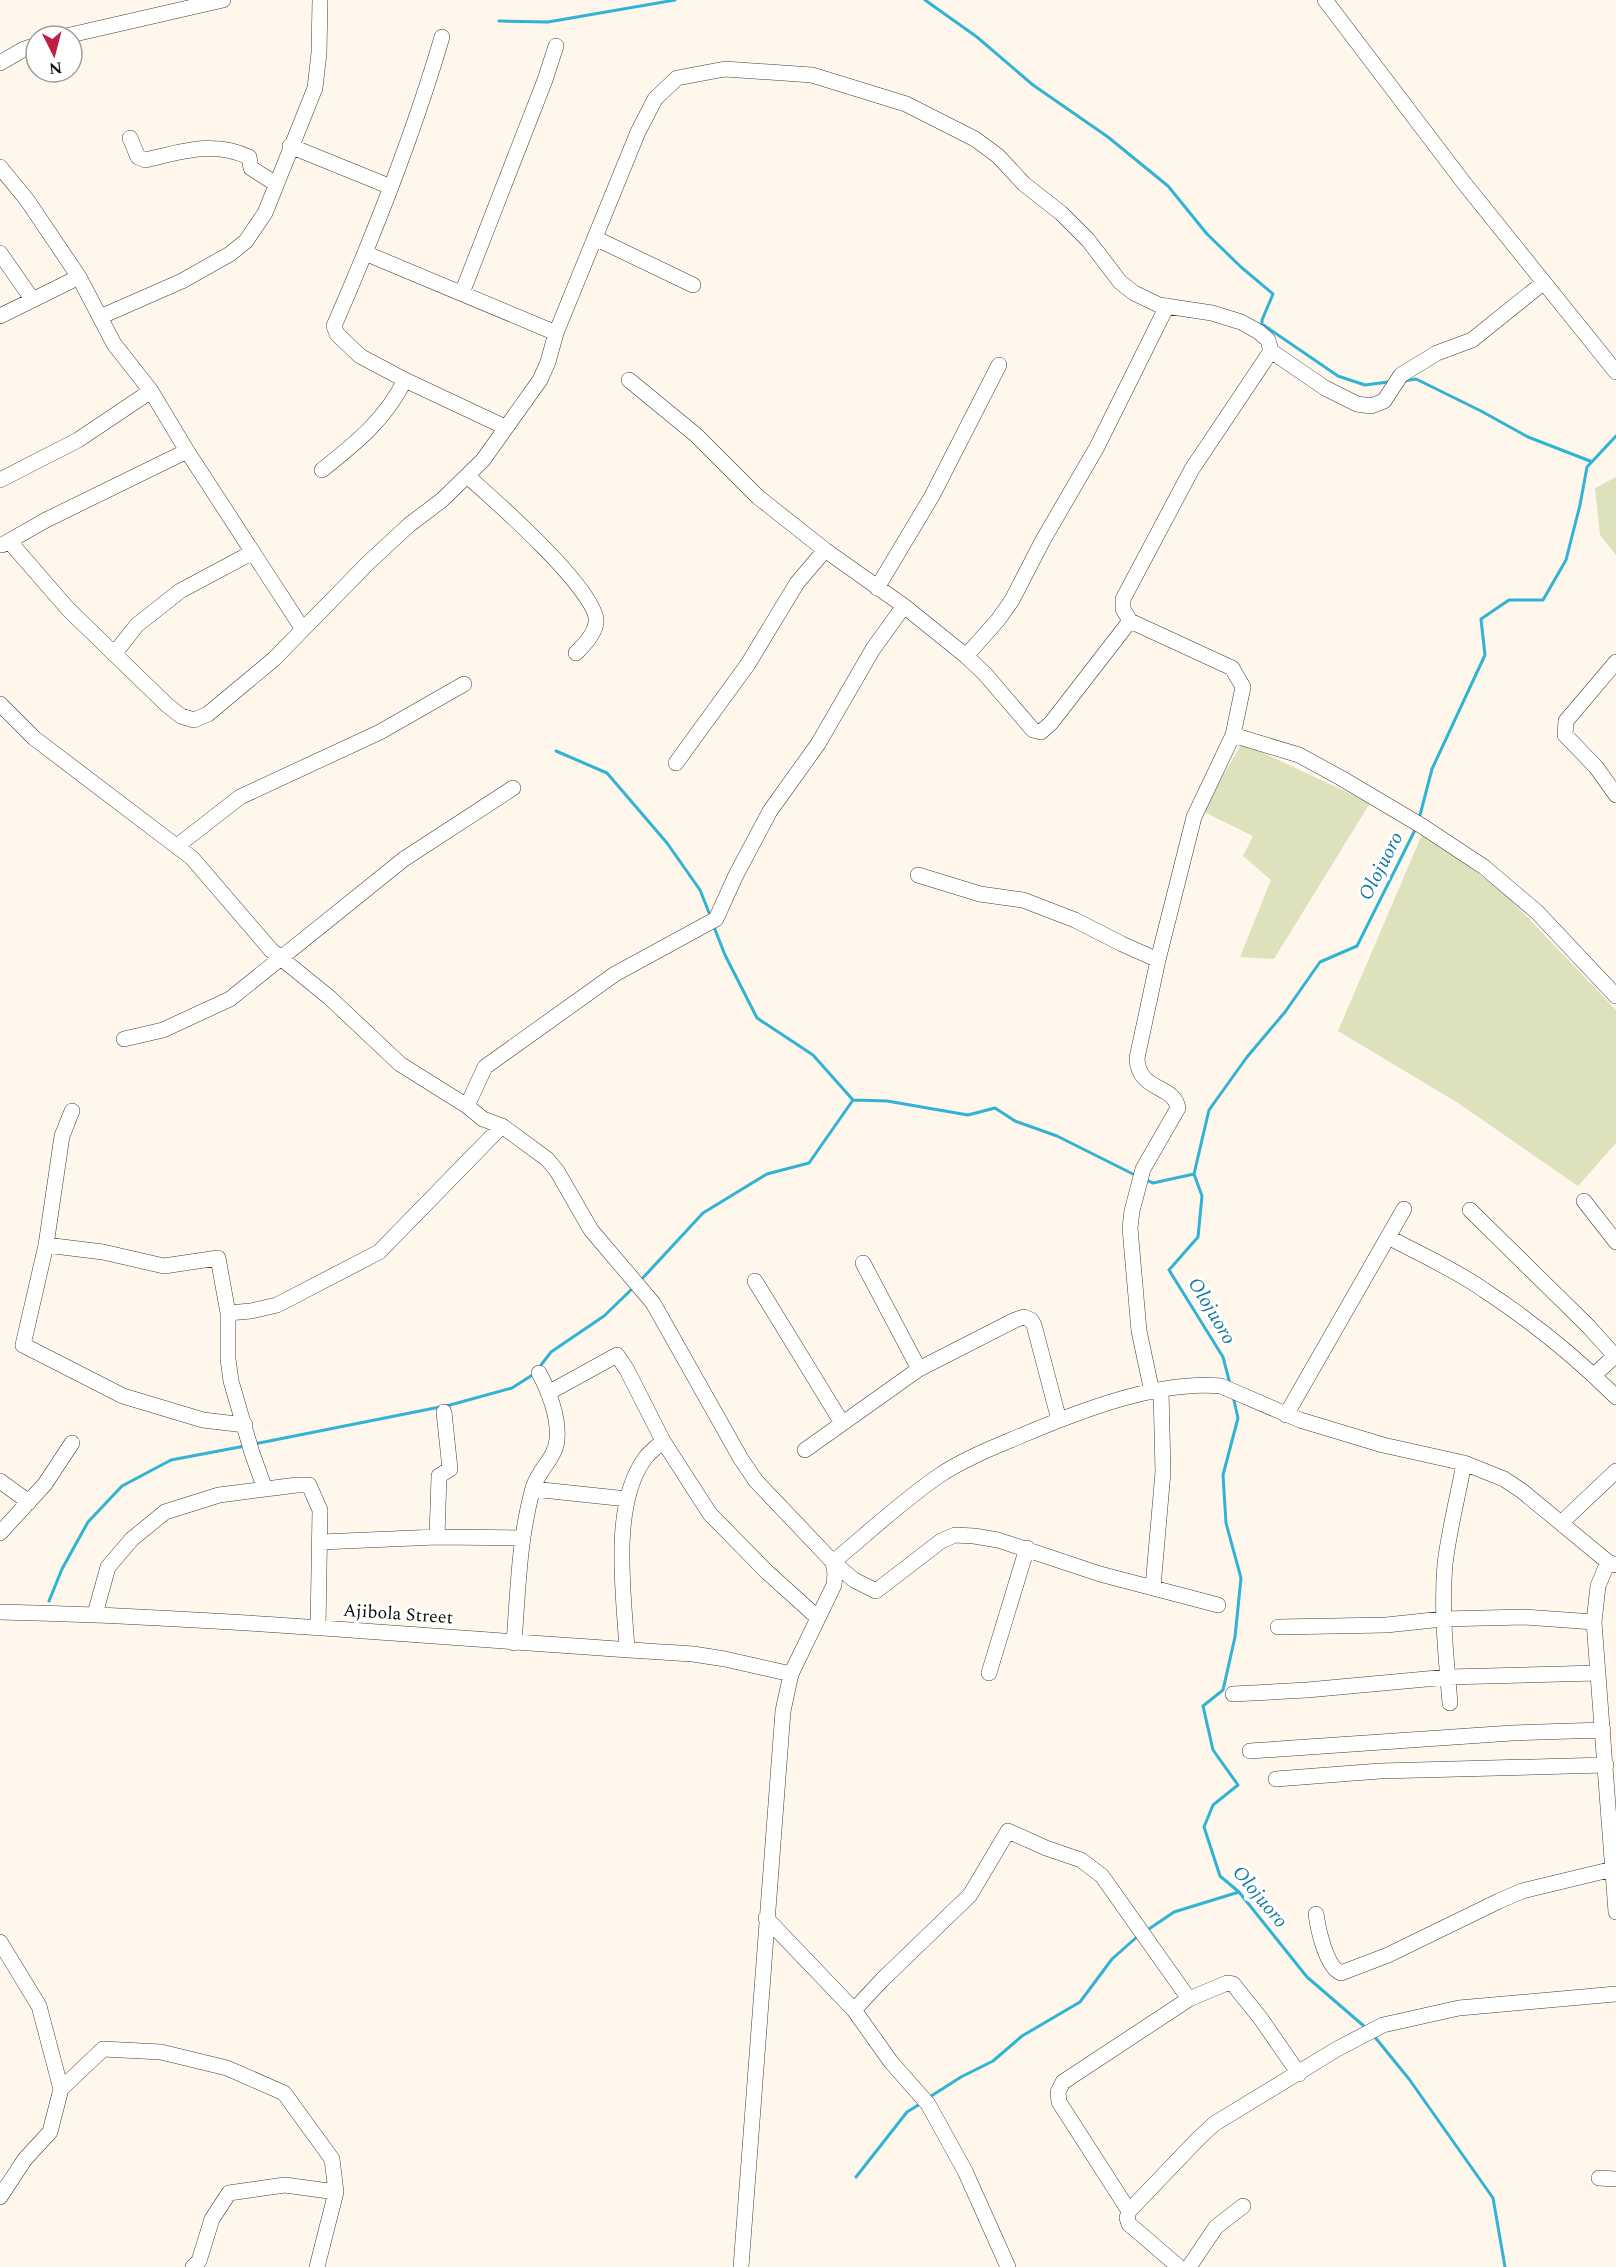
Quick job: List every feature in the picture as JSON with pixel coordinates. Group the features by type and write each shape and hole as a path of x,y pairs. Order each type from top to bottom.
{"street":[{"path":"84,32 224,0"},
{"path":"100,317 182,281 230,254 246,242 265,213 315,87 319,53 320,0"},
{"path":"1325,0 1464,183 1616,372"},
{"path":"442,37 391,187 334,327 337,334 360,356 505,427"},
{"path":"462,293 545,80 556,46"},
{"path":"0,63 24,49"},
{"path":"187,451 4,543 167,705 181,716 194,720 208,714 274,659 302,628 316,619 369,562 483,460 540,380 556,333 638,132 655,99 677,78 725,69 812,75 906,104 975,139 998,156 1024,184 1060,213 1088,240 1120,282 1149,302 1212,313 1241,322 1268,340 1270,351 1192,469 1159,528 1132,584 1125,592 1122,609 1130,621 1232,668 1243,687 1233,735 1194,817 1158,960 1137,1058 1137,1071 1141,1077 1175,1099 1178,1107 1141,1175 1131,1211 1130,1246 1141,1341 1157,1391 1163,1472 1153,1587"},
{"path":"130,138 138,157 145,160 195,147 235,150 249,157 251,168 276,184"},
{"path":"290,146 391,187"},
{"path":"0,167 27,200 79,277 114,344 151,391 187,451 302,628"},
{"path":"595,238 693,285"},
{"path":"0,253 32,299"},
{"path":"365,253 556,333"},
{"path":"0,316 79,277"},
{"path":"1270,351 1325,387 1357,404 1371,406 1384,401 1397,380 1437,353 1472,340 1494,320 1543,283"},
{"path":"966,656 998,620 1012,600 1043,540 1097,447 1167,306"},
{"path":"877,588 932,496 999,365"},
{"path":"322,470 367,434 397,395 405,380"},
{"path":"629,380 696,435 758,497 825,550 904,606 966,656 985,674 1033,730 1041,732 1051,723 1130,621"},
{"path":"0,480 78,440 151,391"},
{"path":"467,476 523,526 565,571 595,611 596,622 588,641 576,653"},
{"path":"676,763 748,664 797,583 825,550"},
{"path":"114,654 137,625 180,591 253,552"},
{"path":"467,1106 485,1067 615,974 698,927 712,922 770,811 818,744 873,649 904,606"},
{"path":"1616,662 1566,721 1565,735 1596,767 1616,795"},
{"path":"177,846 240,797 380,732 464,684"},
{"path":"0,704 34,738 192,858 280,958 330,998 400,1064 467,1106 483,1119 502,1126 547,1159 591,1230 638,1283 666,1323 741,1459 756,1481 833,1562 854,1580 876,1591 935,1545 955,1535 998,1540 1100,1574 1218,1605"},
{"path":"1233,735 1299,755 1403,814 1484,867 1537,912 1616,996"},
{"path":"124,1039 163,1030 230,999 404,859 513,788"},
{"path":"918,875 980,894 1023,900 1076,920 1158,960"},
{"path":"72,1111 62,1136 46,1245 23,1345 123,1396 203,1419 245,1425"},
{"path":"228,1313 277,1305 379,1252 502,1126"},
{"path":"1584,1201 1616,1242"},
{"path":"1286,1414 1404,1209"},
{"path":"1470,1210 1616,1356 1594,1375"},
{"path":"1388,1236 1484,1289 1594,1375 1616,1397"},
{"path":"46,1245 103,1252 164,1266 218,1258 228,1313 228,1359 231,1380 250,1447 265,1489"},
{"path":"863,1263 919,1369"},
{"path":"755,1281 842,1423"},
{"path":"805,1450 919,1369 1024,1317 1031,1320 1059,1420"},
{"path":"549,1393 617,1355 663,1441 718,1524 818,1618"},
{"path":"514,1643 522,1538 533,1489 556,1446 557,1424 549,1393 539,1373"},
{"path":"833,1562 941,1475 976,1456 1100,1405 1157,1391 1210,1385 1221,1386 1286,1414 1383,1445 1464,1463 1504,1479 1612,1563 1598,1586 1594,1622 1603,1730 1610,1771 1616,1912"},
{"path":"437,1537 439,1476 450,1469 444,1412"},
{"path":"627,1650 622,1556 627,1499 640,1465 648,1454 663,1441"},
{"path":"0,1533 45,1484 72,1443"},
{"path":"1450,1703 1443,1619 1446,1560 1464,1463"},
{"path":"1561,1523 1616,1471"},
{"path":"0,1481 29,1502"},
{"path":"95,1614 103,1581 113,1561 132,1539 165,1512 219,1495 309,1485 320,1510 318,1628"},
{"path":"533,1489 627,1499"},
{"path":"321,1542 437,1537 522,1538"},
{"path":"988,1673 1027,1548"},
{"path":"741,2267 782,1719 791,1674 834,1585 833,1562"},
{"name":"Ajibola Street","path":"0,1612 95,1614 704,1656 791,1674"},
{"path":"1278,1627 1386,1626 1443,1619 1524,1617 1594,1622"},
{"path":"1233,1695 1448,1677 1598,1673"},
{"path":"1250,1751 1502,1733 1603,1730"},
{"path":"1276,1779 1380,1771 1610,1771"},
{"path":"854,2010 970,1895 1008,1831 1081,1860 1102,1876 1189,1999"},
{"path":"1316,1914 1321,1940 1334,1968 1341,1973 1388,1955 1522,1892 1613,1869"},
{"path":"766,1918 854,2010 891,2062 928,2104 965,2171 1008,2267"},
{"path":"0,1942 39,2006 61,2089 50,2132 25,2158 0,2197"},
{"path":"1129,2211 1059,2102 1058,2092 1063,2082 1189,1999 1227,1983 1233,1984 1261,2019 1299,2074"},
{"path":"1179,2267 1129,2224 1127,2218 1129,2211 1214,2124 1383,2025 1459,2008 1616,1994"},
{"path":"61,2089 103,2049 161,2052 227,2068 284,2093 332,2159 336,2192 317,2267"},
{"path":"1599,2178 1616,2179"},
{"path":"193,2267 199,2261 212,2219 229,2193 285,2185 336,2192"},
{"path":"1189,2267 1216,2227 1243,2206"}],"green space":[{"path":"1616,477 1616,555 1600,535 1595,488"},
{"path":"1242,743 1370,803 1274,959 1240,957 1271,880 1243,856 1253,836 1202,811"},
{"path":"1423,832 1505,894 1616,1010 1616,1143 1578,1186 1458,1103 1338,1031"}],"waterway":[{"path":"499,21 548,22 675,0"},
{"path":"925,0 977,37 1033,85 1108,137 1168,186 1207,234 1273,294 1262,324 1338,376 1365,385 1388,382"},
{"path":"1404,381 1416,379 1528,437 1590,461"},
{"name":"Olojuoro","path":"1419,819 1432,769 1485,655 1481,619 1509,600 1543,600 1566,560 1587,467 1616,436"},
{"path":"556,751 607,773 667,843 700,890 710,915"},
{"name":"Olojuoro","path":"1230,1384 1223,1357 1169,1270 1198,1237 1202,1196 1194,1174 1209,1110 1247,1057 1285,1012 1320,962 1357,946 1416,828"},
{"path":"714,927 725,955 757,1018 813,1055 853,1100"},
{"path":"640,1281 703,1213 767,1174 809,1163 853,1100 887,1101 968,1115 995,1108 1015,1121 1057,1136 1137,1176"},
{"path":"1146,1180 1153,1183 1194,1174"},
{"path":"538,1369 551,1352 604,1316 633,1288"},
{"path":"254,1444 450,1405 512,1388 534,1374"},
{"name":"Olojuoro","path":"1233,1396 1238,1418 1223,1475 1226,1523 1241,1578 1235,1637 1223,1690 1203,1706 1213,1750 1238,1785 1213,1805 1204,1827 1220,1876 1239,1892 1307,1977 1365,2027"},
{"path":"49,1601 62,1569 88,1522 122,1486 171,1460 245,1446"},
{"path":"1146,1931 1174,1912 1239,1892"},
{"path":"928,2098 961,2077 993,2061 1022,2036 1080,2002 1112,1959 1138,1936"},
{"name":"Olojuoro","path":"1374,2036 1409,2079 1493,2198 1505,2267"},
{"path":"856,2177 907,2112 920,2104"}]}
